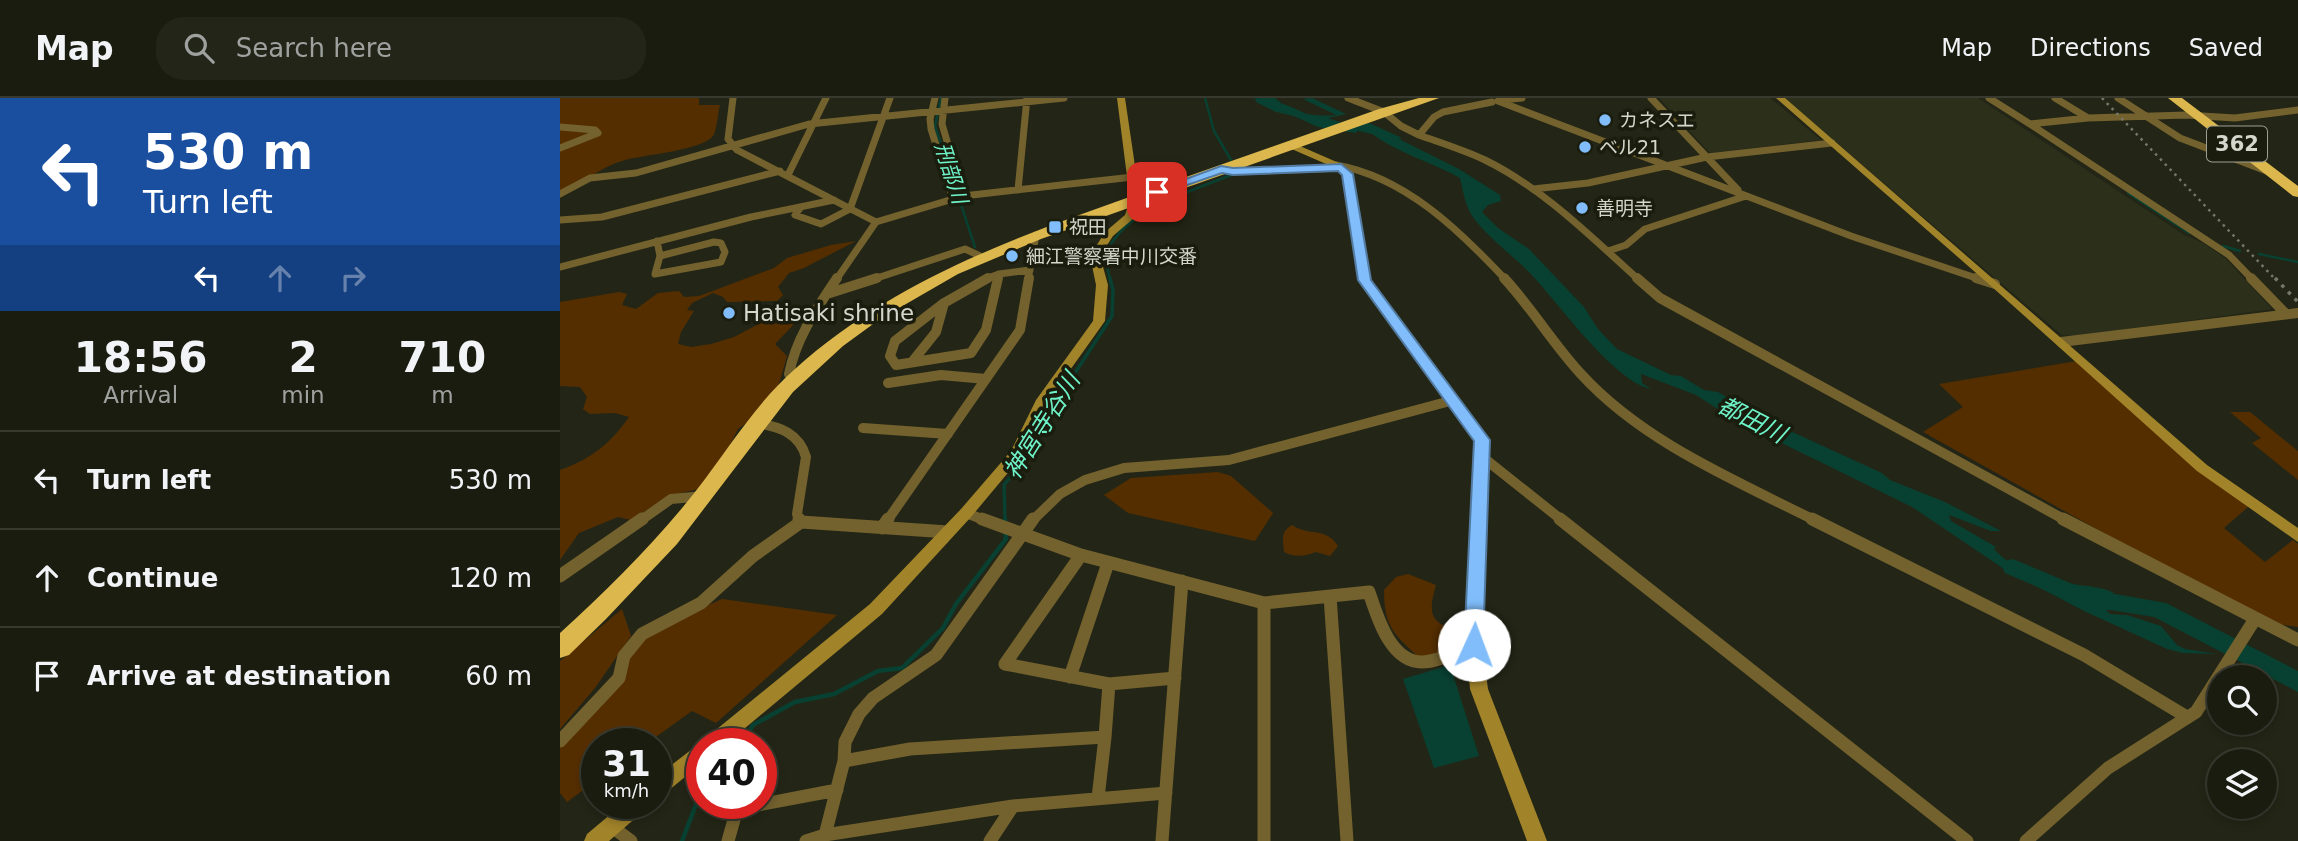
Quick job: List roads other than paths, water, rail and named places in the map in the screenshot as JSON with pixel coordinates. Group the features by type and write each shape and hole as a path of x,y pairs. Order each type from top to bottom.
{"highway":[{"path":"560,648 652,559 704,496 757,423 798,376 872,316 910,292 980,256 1036,235 1382,112 1433,98"},
{"name":"362","path":"2174,98 2298,193"}],"street":[{"path":"733,98 728,139 737,150 876,222"},
{"path":"788,175 826,98"},
{"path":"801,207 795,215 821,224 850,209 890,98"},
{"path":"936,98 959,197"},
{"path":"945,98 932,129 959,197"},
{"path":"560,194 590,178 636,173 815,123 1064,98"},
{"path":"731,728 876,609 966,513 1017,453 1042,400 1099,321 1102,285 1095,256 1109,233 1130,216 1135,200 1121,98"},
{"path":"1348,98 1382,112 1419,135 1485,160 1533,190 1608,251 1660,298 2031,502 2298,640"},
{"path":"1482,98 1851,236 1995,284"},
{"path":"1419,135 1444,111 1522,98"},
{"path":"1651,98 1744,196"},
{"path":"1780,98 2062,342 2202,468 2298,536"},
{"path":"1989,98 2229,254 2285,313"},
{"path":"2055,98 2088,118"},
{"path":"2118,98 2195,145 2274,174"},
{"path":"1018,190 1027,100"},
{"path":"2029,124 2144,115 2235,118 2294,110 2298,115"},
{"path":"560,127 595,130 598,134 560,148"},
{"path":"1296,143 1339,166 1347,174 1365,280 1482,440 1474,645 1479,690 1537,841"},
{"path":"1533,190 1588,183 1664,164 1707,157 1832,144"},
{"path":"1221,169 1233,172 1339,166 1364,170 1422,202 1471,242 1510,284 1581,375 1630,417 1696,461 2084,655 2192,715"},
{"path":"560,220 602,217 780,171"},
{"path":"798,376 789,374 789,364 804,332 876,222 959,197 1133,177"},
{"path":"1608,251 1626,244 1646,229 1744,196"},
{"path":"560,267 834,200"},
{"path":"882,528 1020,330 1036,235"},
{"path":"657,242 660,256 655,274 721,262 724,252 721,243 714,242 660,256"},
{"path":"830,293 965,249 980,256"},
{"path":"999,274 986,330 971,353 895,365 890,356 895,341 944,303 981,280 999,274 1030,270"},
{"path":"912,362 936,332 944,303"},
{"path":"2062,342 2298,313"},
{"path":"888,383 941,375 986,379"},
{"path":"825,835 844,761 845,742 859,714 873,698 936,655 1017,534 1060,494 1085,480 1111,472 1149,464 1229,460 1454,400"},
{"path":"757,423 789,431 804,447 806,457 797,514 801,522"},
{"path":"863,428 947,434"},
{"path":"1480,455 1967,841"},
{"path":"560,576 671,499 704,496"},
{"path":"966,513 1017,534 1081,555 1264,603 1369,592 1382,629 1392,644 1410,659 1421,662 1474,645"},
{"path":"560,741 619,678 624,656 642,634 701,603 753,556 801,522 948,532"},
{"path":"1081,555 1005,664 1109,684 1175,678"},
{"path":"1070,677 1108,563"},
{"path":"1162,841 1182,581"},
{"path":"1329,596 1347,841"},
{"path":"1264,603 1264,841"},
{"path":"2026,841 2099,776 2192,715 2255,619"},
{"path":"2255,619 2298,632"},
{"path":"1098,798 1109,684"},
{"path":"844,761 910,749 1105,737"},
{"path":"672,776 686,765"},
{"path":"728,841 737,809 837,790"},
{"path":"806,841 825,835 1013,806 1166,793"},
{"path":"990,841 1013,806"},
{"path":"594,841 620,819"},
{"path":"611,826 631,841"}],"water":[{"path":"1255,98 1275,98 1280,102 1281,109 1315,115 1336,115 1303,99 1312,98 1346,114 1328,118 1345,124 1367,122 1459,169 1500,195 1501,201 1488,205 1482,212 1498,228 1529,249 1584,307 1598,329 1617,349 1671,375 1681,376 1704,390 1718,392 1764,419 1882,473 1890,480 1945,502 2001,531 1991,531 1949,515 1951,521 1996,547 1994,549 2007,560 2052,586 2049,579 2114,593 2091,594 2118,609 2106,610 2110,614 2127,615 2161,626 2177,645 2185,649 2217,654 2183,653 2167,649 2084,611 2004,569 1912,507 1735,420 1696,395 1641,374 1642,383 1651,389 1636,383 1603,356 1529,272 1481,227 1469,211 1460,178 1393,147 1372,134 1276,112 1256,102"},
{"path":"1450,665 1479,756 1434,768 1403,679"}],"waterway":[{"name":"刑部川","path":"941,98 935,126 975,247"},
{"name":"神宮寺谷川","path":"1205,98 1214,131 1231,160"},
{"name":"都田川","path":"1260,98 1322,124 1355,129"},
{"name":"神宮寺谷川","path":"1110,280 1107,264 1109,248 1118,234 1131,222 1164,202 1234,174"},
{"path":"2128,193 2189,233"},
{"path":"2223,246 2240,251"},
{"path":"2259,254 2298,262"},
{"name":"神宮寺谷川","path":"1005,521 1004,485 1035,446 1047,416 1112,316 1113,290 1110,278"},
{"name":"神宮寺谷川","path":"751,728 795,702 834,694 878,671 902,668 943,628 956,604 1006,539 1005,530"},
{"name":"都田川","path":"2013,567 2079,596 2158,609 2298,682"},
{"name":"神宮寺谷川","path":"682,841 690,819"}],"railway":[{"path":"2102,98 2276,280"},
{"path":"2275,278 2298,302"}],"place":[{"name":"カネスエ","path":"1605,120"},
{"name":"ベル21","path":"1585,147"},
{"name":"善明寺","path":"1582,208"},
{"name":"祝田","path":"1055,227"},
{"name":"細江警察署中川交番","path":"1012,256"},
{"name":"Hatisaki shrine","path":"729,313"}]}
